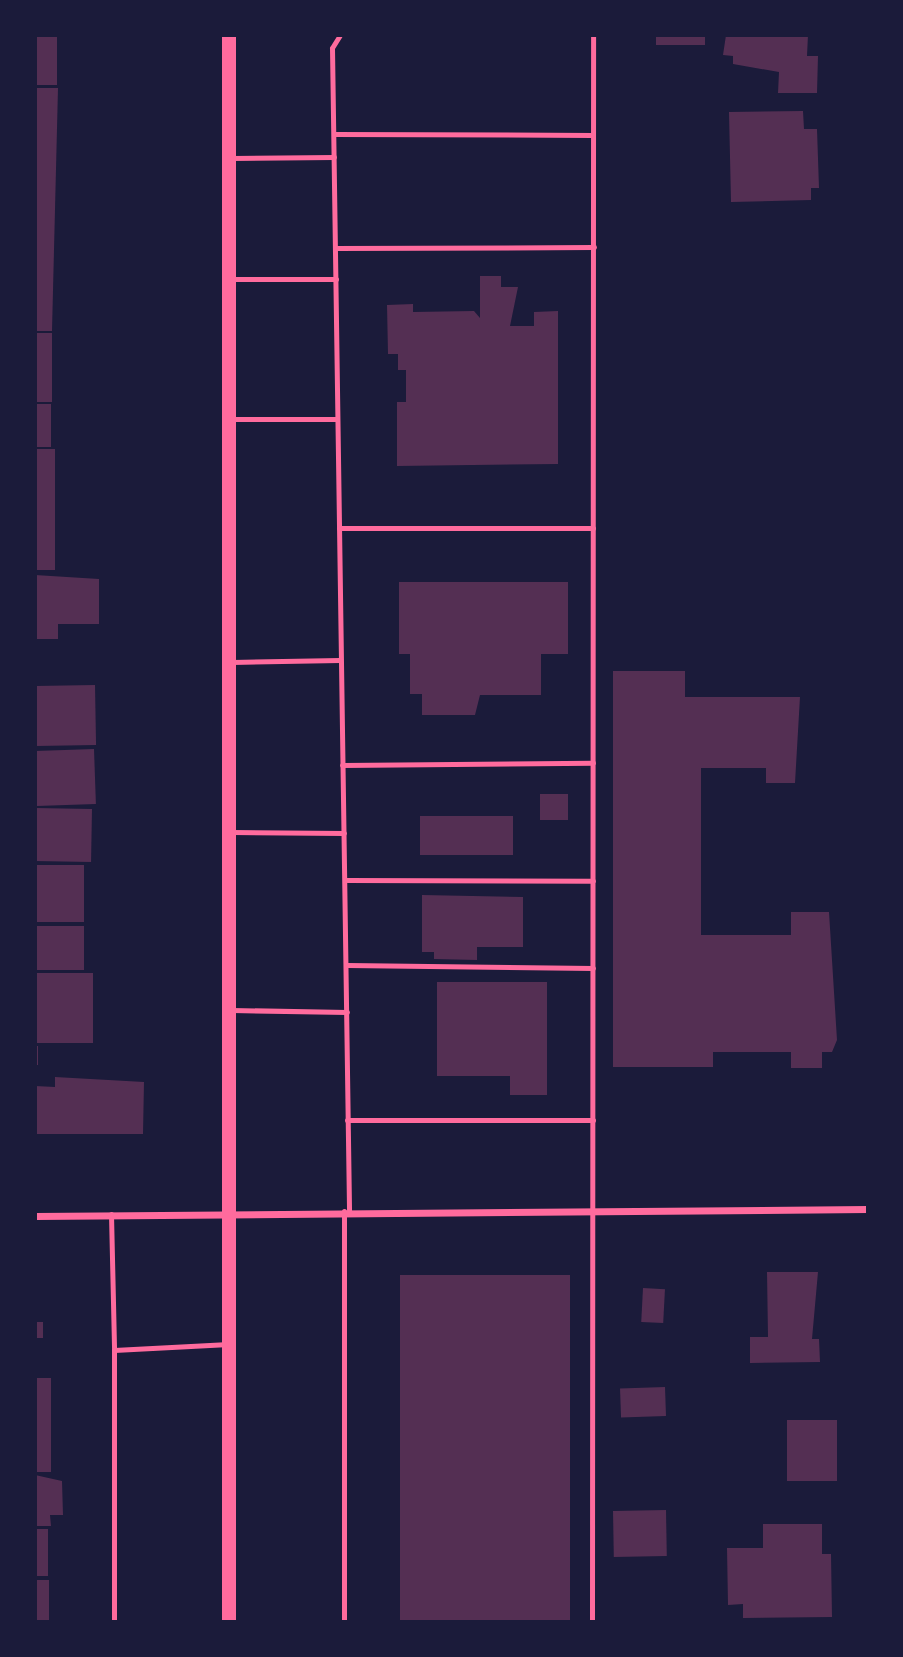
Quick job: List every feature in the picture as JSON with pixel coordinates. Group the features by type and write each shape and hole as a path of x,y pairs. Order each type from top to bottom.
{"main road":[{"path":"229,35 229,1622"}],"street":[{"path":"35,1216 593,1208 868,1209"}],"lane":[{"path":"340,35 332,48 340,660 347,880 344,1622"},
{"path":"592,1622 593,35"},
{"path":"334,134 593,135"},
{"path":"229,158 334,157"},
{"path":"335,248 594,247"},
{"path":"229,279 336,279"},
{"path":"229,419 337,419"},
{"path":"339,528 593,528"},
{"path":"229,663 340,660"},
{"path":"342,765 593,763"},
{"path":"229,832 344,832"},
{"path":"347,880 593,881"},
{"path":"347,965 593,968"},
{"path":"229,1010 347,1012"},
{"path":"347,1120 593,1120"},
{"path":"111,1214 114,1622"},
{"path":"114,1350 229,1344"}],"building":[{"path":"35,35 57,35 57,85 35,85"},
{"path":"656,35 705,35 705,45 656,45"},
{"path":"726,35 808,35 807,56 818,56 817,93 778,93 779,72 733,64 733,56 723,55"},
{"path":"35,88 58,88 52,331 35,331"},
{"path":"803,111 804,129 817,129 819,188 811,188 811,200 731,202 729,112"},
{"path":"480,276 501,276 501,287 518,287 510,326 534,326 534,312 558,311 558,464 397,466 397,402 406,402 406,370 398,370 398,354 388,354 387,305 413,304 413,312 474,311 480,318"},
{"path":"35,333 52,333 52,402 35,402"},
{"path":"35,404 51,404 51,447 35,447"},
{"path":"35,449 55,449 55,570 35,570"},
{"path":"35,575 99,579 99,624 58,624 58,639 35,639"},
{"path":"399,582 568,582 568,654 541,654 541,695 480,695 475,715 422,715 422,694 410,694 410,654 399,654"},
{"path":"613,671 685,671 685,697 800,697 795,783 766,783 766,768 701,768 701,935 791,935 791,912 829,912 837,1040 832,1052 822,1052 822,1068 791,1068 791,1052 713,1052 713,1067 613,1067"},
{"path":"95,685 96,745 36,746 35,686"},
{"path":"94,749 96,804 37,806 35,751"},
{"path":"540,794 568,794 568,820 540,820"},
{"path":"35,808 92,809 91,862 35,861"},
{"path":"420,816 513,816 513,855 420,855"},
{"path":"35,865 84,865 84,922 35,922"},
{"path":"422,895 523,897 523,947 477,947 477,960 434,959 434,952 422,952"},
{"path":"35,926 84,926 84,970 35,970"},
{"path":"35,973 93,973 93,1043 35,1043"},
{"path":"437,982 547,982 547,1095 510,1095 510,1076 437,1076"},
{"path":"35,1046 38,1046 38,1065 35,1065"},
{"path":"55,1077 144,1082 143,1134 35,1134 35,1086 55,1087"},
{"path":"767,1272 818,1272 812,1339 819,1339 820,1362 750,1363 750,1337 768,1337"},
{"path":"400,1275 570,1275 570,1622 400,1622"},
{"path":"643,1288 665,1289 663,1323 641,1322"},
{"path":"35,1322 43,1322 43,1338 35,1338"},
{"path":"35,1378 51,1378 51,1472 35,1472"},
{"path":"665,1387 666,1416 621,1418 620,1389"},
{"path":"787,1420 837,1420 837,1481 787,1481"},
{"path":"35,1475 62,1481 63,1515 50,1515 51,1526 35,1526"},
{"path":"666,1510 667,1556 614,1557 613,1511"},
{"path":"763,1524 822,1524 822,1554 831,1554 832,1617 743,1618 743,1604 728,1605 727,1548 763,1548"},
{"path":"35,1529 48,1529 48,1576 35,1576"},
{"path":"35,1580 49,1580 49,1622 35,1622"}]}
